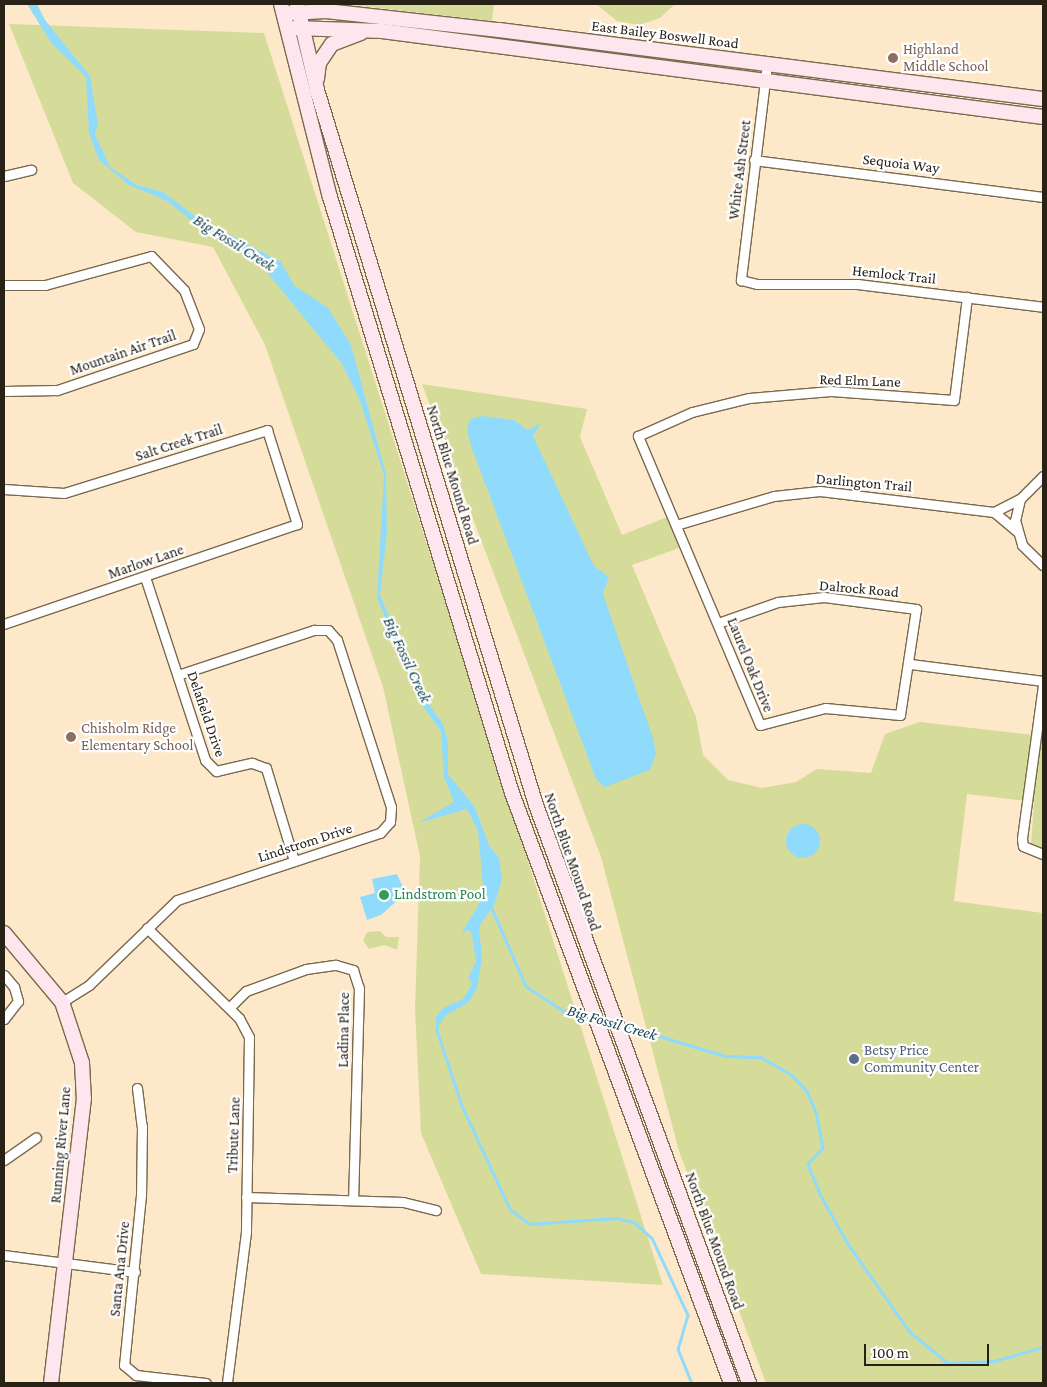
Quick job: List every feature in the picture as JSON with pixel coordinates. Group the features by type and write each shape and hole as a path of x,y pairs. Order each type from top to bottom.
{"main road":[{"name":"East Bailey Boswell Road","path":"281,8 326,11 658,50 1043,100"},
{"path":"281,8 382,370 512,793 582,989 731,1383"},
{"name":"North Blue Mound Road","path":"298,8 316,90 536,805 600,987 749,1383"},
{"path":"286,29 301,27 382,31 1043,117"},
{"name":"North Blue Mound Road","path":"316,90 319,63 332,44 351,34 382,31"},
{"path":"592,59 597,50 658,50"},
{"path":"658,67 670,63 706,67 715,58"},
{"path":"906,98 908,82"},
{"path":"957,105 959,89"},
{"path":"375,345 394,340"},
{"name":"Running River Lane","path":"4,933 62,1002 77,1037 84,1098 50,1383"}],"street":[{"name":"White Ash Street","path":"741,280 767,64"},
{"name":"Sequoia Way","path":"754,160 1043,197"},
{"path":"4,176 31,170"},
{"name":"Mountain Air Trail","path":"4,284 45,285 151,256 184,290 199,329 193,344 57,390 4,391"},
{"name":"Hemlock Trail","path":"741,280 757,284 858,284 1043,307"},
{"name":"Red Elm Lane","path":"638,436 692,412 749,398 831,391 954,400 967,297"},
{"name":"Salt Creek Trail","path":"4,489 64,493 267,430 297,524"},
{"name":"Laurel Oak Drive","path":"638,436 760,725 825,708 900,715 911,664"},
{"path":"1043,476 1020,499 994,512 1016,531 1022,546 1043,565"},
{"name":"Darlington Trail","path":"676,525 774,496 820,491 994,512"},
{"path":"1016,531 1020,499"},
{"name":"Marlow Lane","path":"4,624 297,524"},
{"name":"Delafield Drive","path":"145,577 210,768 225,772 252,763 266,768 294,861"},
{"name":"Dalrock Road","path":"718,623 778,602 824,597 910,607 916,609 911,664"},
{"name":"Lindstrom Drive","path":"62,1002 89,985 177,900 380,833 392,816 337,640 328,630 314,630 178,675"},
{"path":"911,664 1043,681"},
{"path":"1043,685 1023,846 1043,854"},
{"name":"Tribute Lane","path":"147,928 229,1008 244,1027 250,1049 246,1197 227,1383"},
{"name":"Ladina Place","path":"229,1008 246,991 306,969 336,965 353,970 359,988 353,1199"},
{"path":"4,975 14,987 18,1001 4,1019"},
{"name":"Santa Ana Drive","path":"137,1088 142,1126 135,1272 124,1356 128,1371 206,1383"},
{"path":"4,1160 36,1138"},
{"path":"246,1197 353,1199 414,1203 436,1210"},
{"path":"4,1255 135,1272"}],"green space":[{"path":"344,4 494,4 492,21"},
{"path":"596,4 675,4 660,18 639,25 617,21"},
{"path":"9,24 264,33 663,1285 481,1274 421,1133 415,1008 420,856 383,687 265,345 213,247 136,232 73,183"},
{"path":"422,384 587,409 580,437 622,535 667,517 679,548 632,565 696,717 703,755 728,780 762,788 796,782 817,769 871,773 885,734 920,722 1043,736 1043,849 1031,845 1034,802 967,794 954,901 1043,913 1043,1383 766,1383 679,1151 601,857"},
{"path":"380,931 386,937 399,937 397,950 385,945 369,949 363,940 367,932"}],"water":[{"path":"27,4 37,4 45,20 90,76 98,124 95,134 110,167 137,185 163,192 196,217 281,262 294,285 328,308 351,345 386,474 387,532 380,595 422,695 443,724 448,742 448,774 475,807 489,845 499,858 502,879 495,903 479,927 482,958 477,988 469,1002 445,1016 439,1026 435,1018 443,1008 463,999 472,984 468,978 476,962 472,936 470,930 462,932 484,896 478,831 467,809 418,823 454,802 444,777 441,732 423,706 377,598 384,475 359,398 342,364 256,259 208,234 167,201 129,185 99,160 89,133 86,77 52,44"},
{"path":"482,416 514,420 528,430 541,423 533,436 594,566 609,577 603,594 653,738 656,754 650,770 605,787 596,779 471,446 467,429 470,419"},
{"path":"803,824 810,825 815,829 819,834 819,848 815,853 810,857 803,858 796,857 791,853 787,848 786,841 787,834 791,829 796,825"},
{"name":"Lindstrom Pool","path":"397,874 402,885 399,899 381,915 367,920 360,897 375,893 372,879"}],"waterway":[{"name":"Big Fossil Creek","path":"491,906 526,986 565,1012 591,1020"},
{"path":"438,1020 437,1030 463,1108 510,1209 529,1224 616,1218 634,1222 652,1238 688,1315 678,1349 692,1383"},
{"name":"Big Fossil Creek","path":"623,1025 725,1056 761,1057 792,1075 807,1091 816,1112 823,1148 808,1164 820,1194 848,1244 910,1332 948,1363 994,1361 1043,1347"}],"place":[{"name":"Highland Middle School","path":"893,58"},
{"name":"Chisholm Ridge Elementary School","path":"71,737"},
{"name":"Lindstrom Pool","path":"384,895"},
{"name":"Betsy Price Community Center","path":"854,1059"}]}
